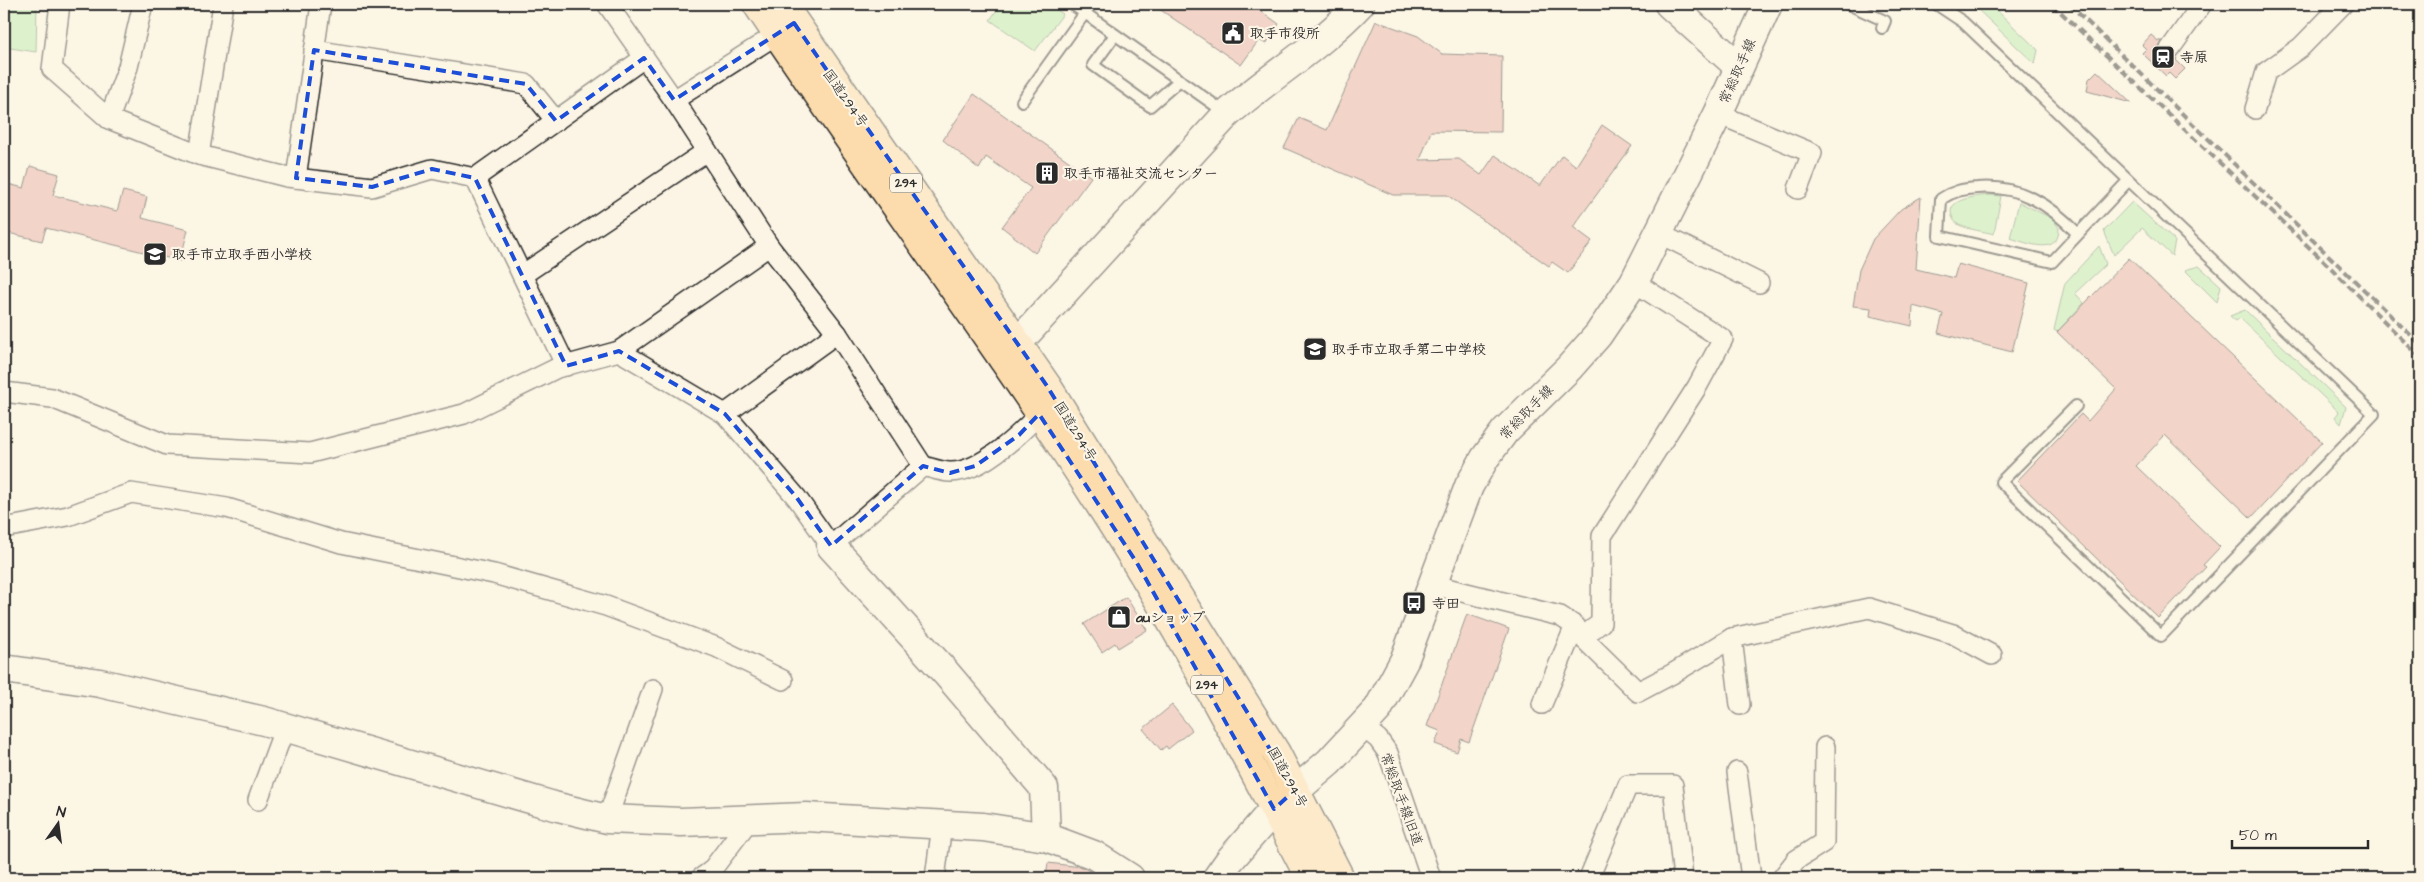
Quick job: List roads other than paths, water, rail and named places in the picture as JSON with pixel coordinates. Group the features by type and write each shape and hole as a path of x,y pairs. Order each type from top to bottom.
{"highway":[{"name":"国道294号","path":"757,4 784,21 1011,351 1136,525 1276,753 1340,878"},
{"name":"国道294号","path":"1011,351 1039,414 1137,563 1233,730 1310,878"}],"street":[{"path":"60,4 52,69 109,119 199,155 296,178 372,187 432,170 475,178 644,58"},
{"path":"109,119 128,66 143,4"},
{"path":"199,155 223,4"},
{"path":"296,178 320,4"},
{"path":"607,4 674,100 769,246 837,333 923,466 950,472 975,466 1019,435 1039,414"},
{"path":"1011,351 1227,114 1254,89 1344,22 1360,4"},
{"path":"1669,4 1739,67"},
{"name":"常総取手線","path":"1217,878 1274,809 1329,762 1363,727 1388,692 1404,661 1434,585 1469,486 1485,458 1505,431 1569,368 1598,335 1634,282 1660,234 1718,114 1768,4"},
{"path":"2170,49 2202,4"},
{"path":"2255,109 2266,72 2301,47 2343,4"},
{"path":"674,100 784,21"},
{"path":"314,50 526,84 556,121"},
{"path":"1718,114 1812,152 1798,189"},
{"path":"522,275 707,151"},
{"path":"475,178 566,366"},
{"path":"1660,234 1759,283"},
{"path":"4,392 52,398 167,445 310,453 464,414 566,366 619,352 769,246"},
{"path":"1542,704 1579,631 1601,623 1602,536 1697,388 1723,339 1634,282"},
{"path":"725,414 837,333"},
{"path":"619,352 725,414 797,498 831,546 946,673 1044,788 1046,837"},
{"path":"831,546 923,466"},
{"path":"4,528 68,516 131,493 228,508 340,543 494,574 606,606 716,647 783,680"},
{"path":"1434,585 1560,616 1579,631 1638,692 1732,638 1869,608 1953,634 1992,655"},
{"path":"1732,638 1740,705"},
{"path":"4,669 100,682 285,727 554,806 607,819 681,822 806,817 983,827 1046,837 1094,855 1130,878"},
{"path":"607,819 653,690"},
{"path":"258,800 285,727"},
{"name":"常総取手線旧道","path":"1363,727 1378,739 1388,753 1431,878"},
{"path":"1782,878 1796,860 1824,842 1826,747"},
{"path":"1737,772 1751,878"},
{"path":"1589,878 1628,785 1646,784 1673,784 1683,878"},
{"path":"701,878 711,871 750,818"},
{"path":"935,878 942,825"}],"lane":[{"path":"1072,4 1227,114"},
{"path":"1848,4 1885,20 1882,28"},
{"path":"1936,4 1963,22 2374,414 2161,636 2001,482 2076,406"},
{"path":"1022,101 1085,13"},
{"path":"1115,35 1093,65 1150,106 1180,80"},
{"path":"2078,234 2063,218 2046,206 2028,195 2012,190 1983,187 1960,190 1941,199 1940,236 2052,262 2128,181"}],"railway":[{"path":"2052,4 2331,268 2420,357"},
{"path":"2069,4 2420,344"}],"place":[{"name":"取手市役所","path":"1233,33"},
{"name":"寺原","path":"2163,57"},
{"name":"取手市福祉交流センター","path":"1047,173"},
{"name":"取手市立取手西小学校","path":"155,254"},
{"name":"取手市立取手第二中学校","path":"1315,349"},
{"name":"寺田","path":"1414,603"},
{"name":"auショップ","path":"1119,617"}]}
